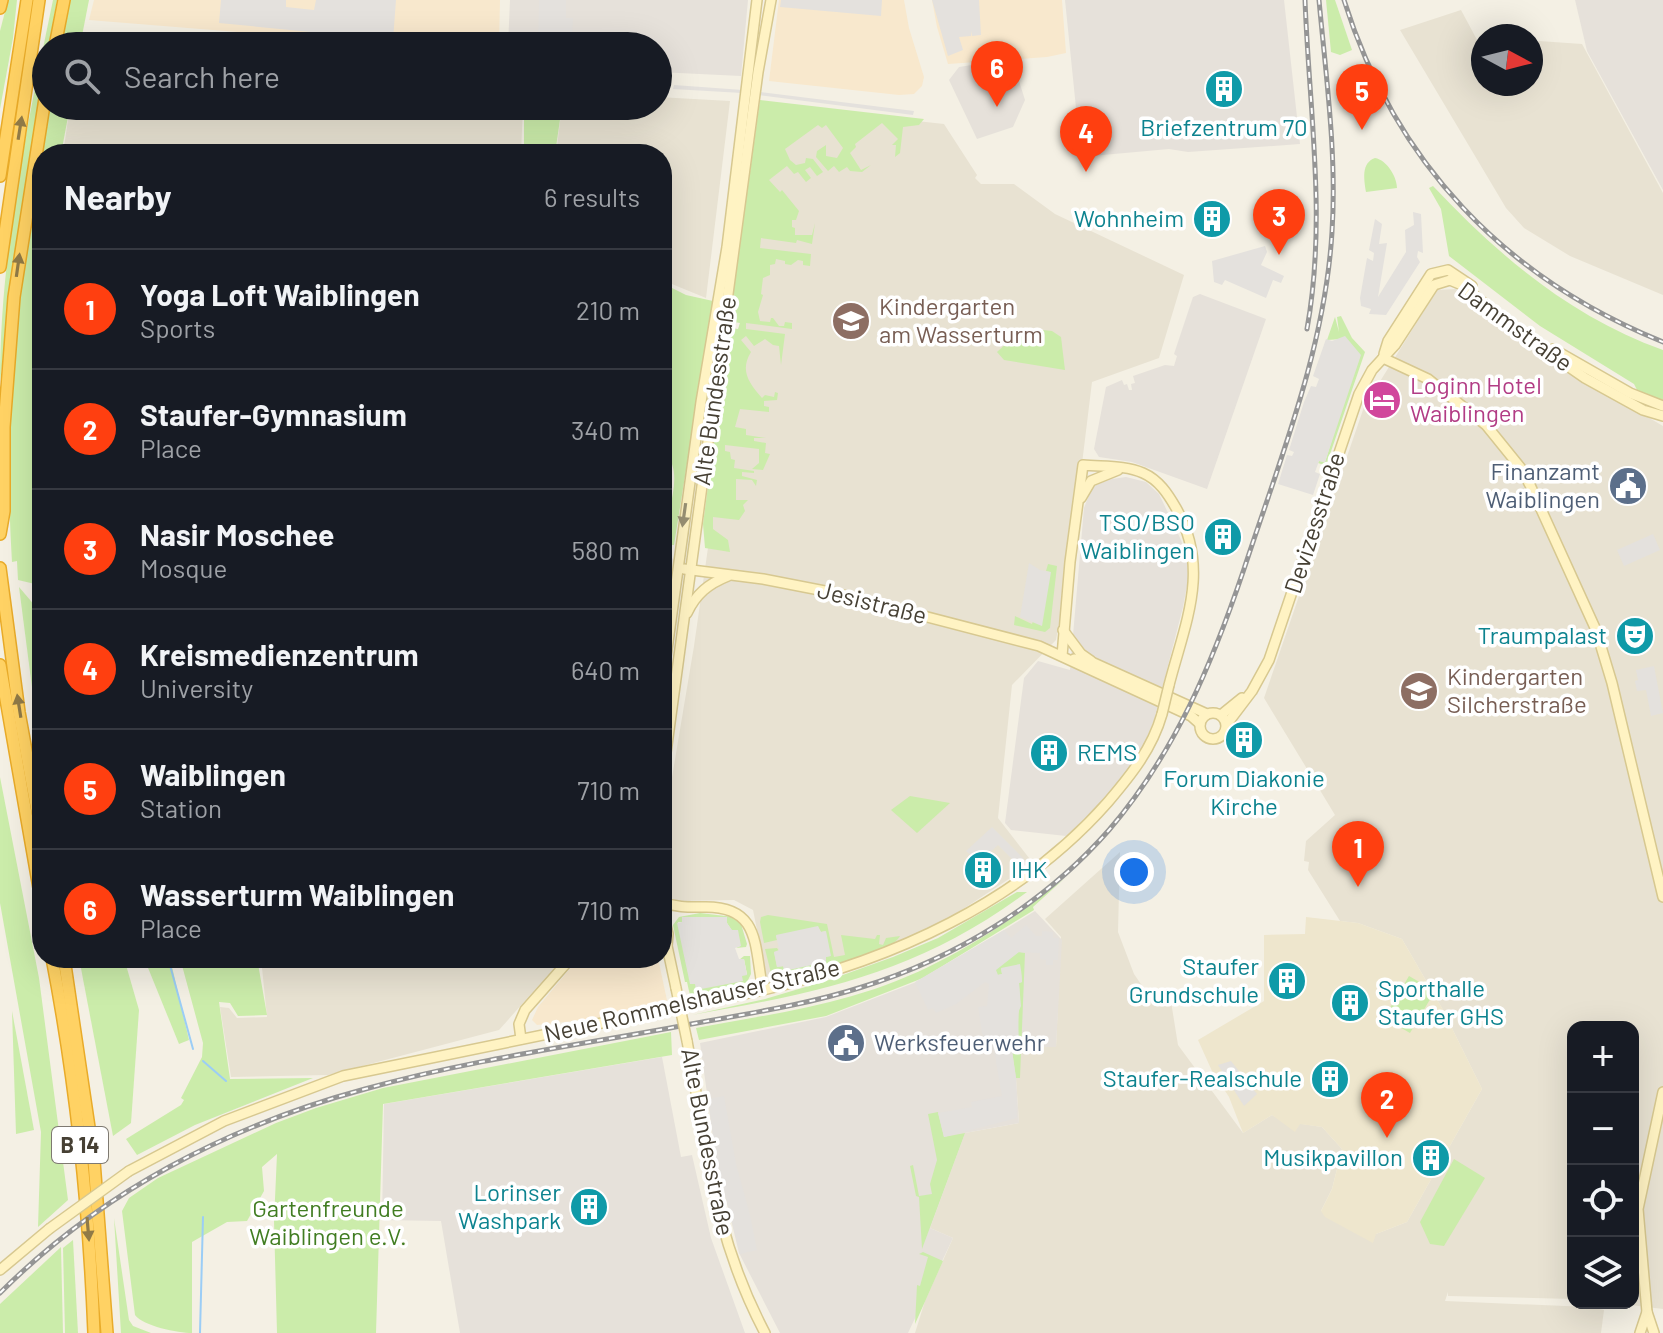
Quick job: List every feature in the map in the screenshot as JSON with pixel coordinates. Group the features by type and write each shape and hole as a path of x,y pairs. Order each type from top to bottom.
{"highway":[{"path":"0,8 2,0"},
{"path":"0,176 27,0"},
{"path":"34,32 39,0"},
{"path":"58,32 64,0"},
{"path":"0,267 32,48"},
{"path":"37,144 41,120"},
{"path":"0,534 4,511 4,427 13,310 32,173"},
{"path":"0,568 17,698 32,782"},
{"path":"0,665 32,848"},
{"name":"B 14","path":"54,968 83,1163 94,1333"},
{"name":"B 14","path":"65,968 94,1161 107,1333"}],"street":[{"path":"750,106 757,0"},
{"path":"754,71 771,0"},
{"name":"Alte Bundesstraße","path":"672,607 750,106"},
{"name":"Alte Bundesstraße","path":"672,705 750,106"},
{"name":"Dammstraße","path":"1383,358 1388,341 1427,279 1436,271 1448,270 1464,279 1545,344 1630,393 1663,406"},
{"name":"Dammstraße","path":"1383,358 1434,285 1450,280 1462,285 1520,333 1585,378 1643,410 1663,416"},
{"path":"1383,358 1428,379 1486,425 1520,467 1530,485 1572,574 1604,656 1663,897"},
{"name":"Devizesstraße","path":"1224,719 1252,691 1269,660 1359,394 1383,358"},
{"path":"1062,656 1082,467 1113,472"},
{"name":"Neue Rommelshauser Straße","path":"0,1270 49,1229 129,1171 224,1121 343,1076 800,981 887,952 1010,889 1065,847 1106,804 1148,749 1162,714 1192,598 1195,572 1192,546 1182,519 1166,492 1147,475 1125,468 1082,467"},
{"path":"1075,515 1087,485 1125,468"},
{"name":"Jesistraße","path":"677,568 835,593 1039,646 1191,716 1200,724"},
{"path":"683,620 694,599 706,587 730,575"},
{"path":"1063,630 1081,654 1094,663"},
{"name":"Jesistraße","path":"1062,656 1094,663 1207,714"},
{"path":"1207,714 1224,719 1224,735 1214,740 1203,735 1200,724 1207,714"},
{"path":"672,904 729,908 746,919 763,990"},
{"path":"672,914 687,907"},
{"path":"521,1039 519,1024 525,1010 562,968"},
{"name":"Alte Bundesstraße","path":"671,968 718,1212 737,1274 765,1333"},
{"path":"1654,1333 1647,1312 1638,1209 1663,1092"},
{"path":"754,1312 758,1333"},
{"path":"1640,1333 1647,1312"}],"shaded area":[{"path":"94,0 500,0 499,32 236,32 89,20"},
{"path":"221,0 286,0 286,7 314,10 316,0 396,0 394,32 311,32 219,23"},
{"path":"510,0 748,0 741,76 672,73 672,32 509,32"},
{"path":"539,0 566,0 566,18 573,18 572,32 538,32"},
{"path":"779,0 904,0 924,77 922,86 914,94 899,95 769,81"},
{"path":"781,0 882,0 881,16 780,7"},
{"path":"932,0 1062,0 1066,53 948,64"},
{"path":"932,0 979,0 981,35 972,36 971,31 971,36 959,37 963,50 948,56"},
{"path":"1065,0 1284,0 1300,144 1188,152 1169,149 1081,157"},
{"path":"1575,0 1663,0 1663,190 1587,51"},
{"path":"1461,10 1471,29 1471,96 1543,96 1543,41 1582,44 1663,193 1663,295 1570,256 1524,228 1506,208 1400,30"},
{"path":"985,63 1014,65 1025,100 1013,127 977,139 949,80 959,67"},
{"path":"674,85 743,90 914,111 913,115 742,93 673,89"},
{"path":"672,98 730,101 706,298 672,284 672,144 557,144 560,120 672,120"},
{"path":"771,105 944,124 981,184 1014,184 1055,214 1184,275 1159,358 1092,382 1070,562 1056,640 1012,685 998,818 1033,863 951,917 878,953 768,984 753,910 734,900 672,899 672,777 694,646"},
{"path":"68,120 522,120 521,144 64,144"},
{"path":"1413,212 1421,214 1423,253 1418,251 1417,257 1420,262 1386,315 1369,314 1371,309 1361,306 1360,298 1367,258 1373,261 1374,253 1369,250 1375,219 1382,224 1379,244 1387,243 1378,297 1406,252 1405,230 1414,225"},
{"path":"1265,246 1267,252 1261,265 1284,276 1281,283 1273,280 1266,298 1225,280 1222,285 1214,282 1212,261"},
{"path":"1456,289 1548,359 1663,426 1663,1309 1639,1306 1639,1021 1567,1021 1567,1299 1448,1296 1448,1292 1445,1301 1604,1310 1601,1333 915,1333 925,1301 953,1238 930,1228 965,1133 1019,1123 1016,1078 1022,1046 1056,1047 1061,937 1045,919 1120,852 1118,932 1134,974 1145,990 1169,989 1178,1045 1243,1133 1272,1115 1283,1121 1322,1127 1342,1149 1332,1189 1321,1211 1376,1234 1407,1222 1482,1089 1443,1010 1402,939 1358,923 1340,921 1308,870 1309,862 1304,861 1306,841 1335,815 1264,698 1364,407 1437,290"},
{"path":"1200,294 1266,319 1207,489 1132,462 1099,457 1094,449 1106,387 1122,380 1132,390 1131,384 1135,383 1133,376 1165,365 1174,366 1177,356 1174,354 1193,297"},
{"path":"1345,336 1361,355 1325,462 1319,461 1315,472 1320,474 1313,495 1278,484 1287,455 1292,456 1294,452 1289,450 1304,402 1311,386 1316,387 1319,379 1313,376 1326,339 1332,341"},
{"path":"1126,477 1146,482 1159,494 1187,558 1188,580 1183,607 1154,720 1127,772 1066,836 1011,830 1005,823 1024,678 1038,661 1070,670 1084,508 1096,485"},
{"path":"1653,534 1660,550 1624,566 1617,550"},
{"path":"1029,563 1051,572 1042,626 1020,617"},
{"path":"1654,666 1663,713 1651,716 1646,690 1637,691 1635,681 1638,680 1636,670"},
{"name":"Kindergarten Silcherstraße","path":"1428,673 1433,705 1410,709 1404,677"},
{"path":"992,827 1028,864 1017,872 1012,866 1014,861 998,845 983,859 977,853 973,857 966,851"},
{"path":"1035,911 1062,940 1056,1047 1022,1047 1016,1078 1019,1123 965,1133 930,1228 953,1238 908,1333 780,1333 739,1253 716,1158 700,1043 826,1017 924,979"},
{"path":"682,917 727,917 732,930 738,930 741,946 735,948 739,959 744,959 747,975 742,976 743,981 696,990 695,984 690,984 677,923 682,922"},
{"path":"1306,917 1358,923 1402,939 1443,1010 1482,1089 1407,1222 1376,1234 1373,1243 1325,1217 1321,1211 1332,1189 1342,1149 1322,1127 1300,1124 1295,1132 1272,1115 1243,1133 1229,1097 1212,1071 1198,1040 1264,1001 1264,935 1305,934"},
{"path":"1026,925 1036,936 1042,936 1042,931 1053,932 1053,938 1059,938 1058,960 1053,960 1053,965 1046,965 1046,960 1040,959 1040,953 1019,952 996,970 998,975 1002,974 1001,968 1020,964 1021,970 1019,1049 1012,1051 1017,1118 944,1137 938,1113 972,1107 971,1102 1002,1096 994,1050 985,1051 978,1007 987,1006 989,984 985,982 956,1004 936,1013 933,1008 928,1010 915,982 1004,930 1011,938"},
{"path":"818,926 821,932 826,931 831,956 826,957 826,962 784,971 783,966 777,967 774,952 779,950 776,935"},
{"path":"262,968 554,968 499,1030 328,1075 231,1077 220,1007 229,1008 237,1018 267,1017"},
{"path":"571,968 660,968 668,1005 593,1019 537,1025 532,1020 538,1007"},
{"path":"662,1057 681,1157 692,1155 711,1238 745,1333 460,1333 441,1221 382,1220 384,1104"},
{"path":"1231,1061 1257,1094 1244,1106 1218,1065"},
{"path":"724,1096 736,1164 757,1250 740,1254 716,1158 708,1099"}],"green space":[{"path":"8,0 17,0 0,109 0,31"},
{"path":"53,0 57,0 51,32 47,32"},
{"path":"70,0 89,0 83,32 63,32"},
{"path":"1326,0 1335,0 1352,50 1340,55 1331,52"},
{"path":"760,100 924,119 919,125 903,127 900,153 895,157 896,145 892,145 898,139 882,123 855,144 850,153 861,170 871,165 862,172 850,171 847,167 839,172 834,166 828,171 816,157 817,151 826,145 826,156 837,158 843,148 826,125 822,128 818,125 785,149 796,165 805,163 806,158 813,159 823,172 817,176 810,167 805,170 811,178 806,182 798,172 794,174 787,166 769,180 799,211 796,220 792,220 795,235 812,235 815,223 812,244 761,238 760,248 811,254 810,266 803,265 803,261 798,260 791,265 776,259 775,264 770,265 770,275 763,278 763,295 758,312 760,321 770,322 773,318 779,326 784,326 785,322 792,323 792,329 746,323 746,329 785,334 781,365 779,346 765,339 754,346 746,336 741,340 751,352 746,370 753,387 762,398 765,395 774,397 775,392 778,393 777,400 764,401 769,412 740,409 735,427 746,429 746,435 766,438 754,438 754,441 766,443 765,453 770,454 763,470 752,469 759,463 759,449 725,445 725,451 730,452 731,459 735,460 734,468 754,471 742,472 742,476 757,480 756,486 752,480 736,479 736,500 748,500 743,505 745,511 739,520 713,517 713,529 728,540 730,552 705,548 703,524 729,328 738,329 740,323 729,321"},
{"path":"32,106 32,120 37,120 20,218 0,382 10,238"},
{"path":"47,120 67,120 63,144 43,144"},
{"path":"524,120 560,120 556,144 524,144"},
{"path":"1375,158 1384,162 1390,170 1397,188 1366,192 1365,168"},
{"path":"1433,186 1484,237 1538,282 1598,320 1663,350 1663,401 1638,392 1634,384 1540,326 1449,256 1441,209 1429,188"},
{"path":"32,210 32,583 18,580 17,561 12,562 9,468 14,343"},
{"path":"672,288 686,295 713,301 672,545"},
{"path":"1341,316 1352,338 1365,352 1324,465 1318,463 1325,462 1340,414 1342,339 1327,340 1335,317 1339,332 1337,317"},
{"path":"1021,330 1052,331 1061,337 1065,370 1004,360 997,352"},
{"path":"1048,564 1057,566 1050,628 1045,632 1014,625 1015,616 1032,624 1050,572 1046,571"},
{"path":"19,587 32,602 32,687"},
{"path":"0,777 32,942 32,968 37,968 39,978 68,1200 38,1227 41,1132 0,903"},
{"path":"910,796 950,803 917,833 891,810"},
{"path":"1065,878 1033,907 1034,910 923,978 826,1016 699,1040 696,1028 833,1001 910,975 990,932"},
{"path":"1017,892 1027,892 987,920 907,960 826,987 692,1015 765,999 893,957 938,938"},
{"path":"700,913 734,917 741,924 747,944 746,947 736,948 740,946 737,930 732,931 727,923 682,918 682,922 678,922 695,983 747,974 744,959 739,960 744,956 750,956 751,974 744,988 691,1000 673,925 679,917"},
{"path":"768,915 827,924 834,957 845,955 841,935 875,939 880,935 879,944 883,945 886,938 900,936 893,944 865,957 785,977 771,973 765,949 777,948 779,951 774,952 777,967 826,961 825,957 830,956 825,931 821,932 818,927 776,936 777,940 764,943 760,922 761,917"},
{"path":"1018,952 1025,953 1020,1078 1016,1078 1012,1050 1019,1049 1021,970 1001,969 1002,974 997,975 995,970"},
{"path":"81,968 127,968 139,1010 131,1123 113,1136"},
{"path":"148,968 172,968 189,1040 179,1044"},
{"path":"183,968 259,968 267,1015 238,1016 230,1003 219,1002 230,1079 313,1078 195,1125 137,1155 126,1139 181,1105 184,1100 181,1098 202,1057 203,1043"},
{"path":"1409,976 1435,991 1410,1033 1384,1018"},
{"path":"12,1011 34,1130 16,1134"},
{"name":"Gartenfreunde Waiblingen e.V.","path":"671,1032 672,1055 383,1104 376,1333 277,1333 274,1221 277,1154 262,1167 264,1191 247,1221 227,1222 192,1242 192,1333 153,1326 135,1315 122,1211 129,1198 158,1178 276,1123 383,1088"},
{"path":"938,1112 944,1137 965,1133 922,1249 919,1197 916,1196 910,1166 913,1165 919,1196 932,1194 930,1184 937,1160 928,1114"},
{"path":"1454,1159 1485,1178 1444,1246 1430,1244 1420,1222"},
{"path":"114,1218 129,1320 133,1326 151,1333 121,1333"},
{"path":"73,1240 78,1333 65,1333 63,1248"},
{"path":"61,1247 63,1333 0,1333 0,1304"},
{"path":"923,1252 943,1261 915,1324 917,1285 920,1286 928,1257 919,1254"}],"waterway":[{"path":"171,968 193,1049"},
{"path":"203,1061 226,1081"},
{"path":"200,1333 203,1217"}],"railway":[{"path":"1305,0 1316,205 1313,288 1307,329"},
{"path":"0,1293 80,1224 124,1194 169,1167 264,1122 406,1078 780,1008 862,987 931,961 964,944 1027,905 1084,857 1109,830 1153,770 1205,673 1244,569 1311,361 1328,276 1333,203 1330,116 1319,0"},
{"path":"1344,0 1366,59 1393,113 1426,163 1463,208 1506,249 1554,284 1606,316 1663,342"}],"place":[{"name":"Briefzentrum 70","path":"1224,89"},
{"name":"Wasserturm Waiblingen","path":"997,107"},
{"name":"Waiblingen","path":"1362,130"},
{"name":"Kreismedienzentrum","path":"1086,172"},
{"name":"Wohnheim","path":"1212,219"},
{"name":"Nasir Moschee","path":"1279,255"},
{"name":"Kindergarten am Wasserturm","path":"851,321"},
{"name":"Loginn Hotel Waiblingen","path":"1382,400"},
{"name":"Finanzamt Waiblingen","path":"1628,486"},
{"name":"TSO/BSO Waiblingen","path":"1223,537"},
{"name":"Traumpalast","path":"1635,636"},
{"name":"Kindergarten Silcherstraße","path":"1419,691"},
{"name":"Forum Diakonie Kirche","path":"1244,740"},
{"name":"REMS","path":"1049,753"},
{"name":"IHK","path":"983,870"},
{"name":"Yoga Loft Waiblingen","path":"1358,887"},
{"name":"Staufer Grundschule","path":"1287,981"},
{"name":"Sporthalle Staufer GHS","path":"1350,1003"},
{"name":"Werksfeuerwehr","path":"846,1043"},
{"name":"Staufer-Realschule","path":"1330,1079"},
{"name":"Staufer-Gymnasium","path":"1387,1138"},
{"name":"Musikpavillon","path":"1431,1158"},
{"name":"Lorinser Washpark","path":"589,1207"}]}
